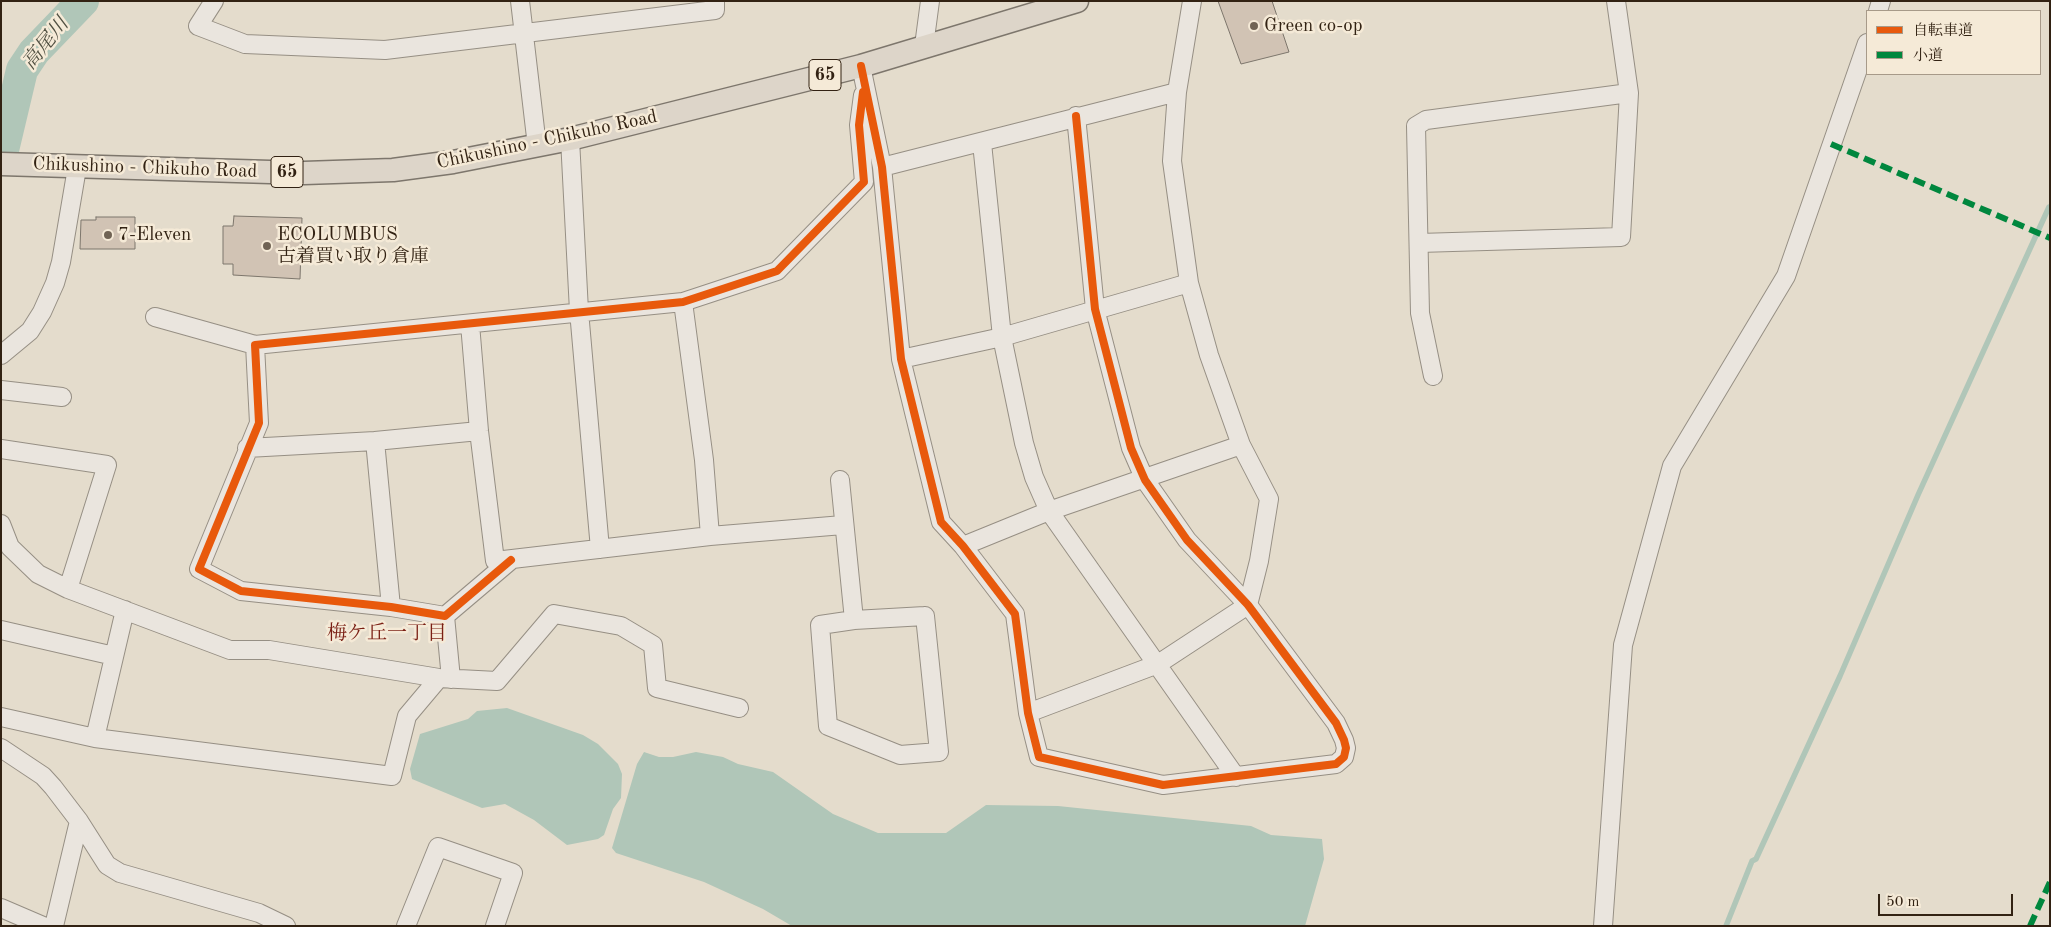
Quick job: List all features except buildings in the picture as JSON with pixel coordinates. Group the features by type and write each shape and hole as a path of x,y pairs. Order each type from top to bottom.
{"main road":[{"name":"Chikushino - Chikuho Road","path":"1,164 77,168 304,173 393,170 453,162 570,139 863,74 924,46 1077,1"}],"street":[{"path":"214,1 198,26 245,44 384,50 715,10 714,1"},
{"path":"520,1 522,32 537,146"},
{"path":"924,46 930,1"},
{"path":"1028,713 1158,664 1248,605 1259,561 1269,499 1241,445 1208,355 1190,283 1172,161 1177,92 1192,1"},
{"path":"1419,243 1621,237 1629,93 1616,1"},
{"path":"1603,926 1623,645 1672,466 1786,276 1866,46"},
{"path":"863,74 882,167 901,359 941,522 963,546 1015,614 1028,713 1040,757 1163,785 1336,764 1344,757 1346,748 1336,723 1248,605 1187,540 1145,480 1131,448 1094,309 1076,116"},
{"path":"155,317 255,345 683,302 777,271 864,182 859,125 863,74"},
{"path":"882,167 982,143 1076,116 1177,92"},
{"path":"1433,376 1420,313 1416,126 1426,120 1629,93"},
{"path":"570,139 579,311 600,549"},
{"path":"982,143 1002,337 1024,443 1034,478 1049,511 1236,777"},
{"path":"1,355 30,331 42,312 55,284 62,262 77,168"},
{"path":"901,359 1002,337 1094,309 1190,283"},
{"path":"683,302 704,460 710,536"},
{"path":"470,324 479,430 496,562 710,536 843,525"},
{"path":"255,345 259,423 247,448 199,569 241,591 390,607 445,616 511,560"},
{"path":"1,390 62,397"},
{"path":"247,448 375,441 479,430"},
{"path":"375,441 390,607"},
{"path":"963,546 1049,511 1145,480 1241,445"},
{"path":"1,449 107,465 68,589"},
{"path":"840,480 854,620"},
{"path":"1,524 10,547 38,574 68,589 230,650 269,650 445,679 497,681 554,614 621,626 653,646 657,688 739,708"},
{"path":"95,738 125,610"},
{"path":"1,717 95,738 392,776 407,716 445,679 445,616"},
{"path":"925,616 939,752 900,755 828,726 820,625 854,620 925,616"},
{"path":"1,630 114,656"},
{"path":"1,748 43,776 78,821 106,865 120,873 259,913 286,926"},
{"path":"54,926 78,821"},
{"path":"406,926 438,847 513,873 495,926"},
{"path":"1,908 43,926"}],"shaded area":[{"path":"507,708 583,735 598,744 618,764 622,774 621,798 613,809 604,835 598,839 567,845 534,820 505,804 482,808 412,779 410,769 420,734 468,719 477,711"},
{"path":"644,752 659,757 673,757 696,752 723,757 738,764 773,772 833,814 878,833 946,833 986,805 1058,806 1251,826 1271,835 1322,839 1324,859 1305,926 792,926 763,909 704,882 616,853 612,848 637,764"}],"waterway":[{"name":"高尾川","path":"3,150 22,70 34,52 83,1"},
{"path":"1726,926 1752,861 1756,859 1840,676 1918,495 2049,207"}],"marked path":[{"path":"1831,144 2050,238"},
{"path":"2030,926 2050,882"}],"cycle path":[{"path":"861,66 882,167 901,359 941,522 963,546 1015,614 1028,713 1039,757 1163,785 1336,764 1344,757 1346,748 1336,723 1248,605 1187,540 1145,480 1131,448 1095,309 1076,116"},
{"path":"511,560 445,616 391,607 241,591 199,569 259,423 255,345 683,302 777,271 864,182 859,125 863,92"}],"place":[{"name":"Green co-op","path":"1254,26"},
{"name":"7-Eleven","path":"108,235"},
{"name":"ECOLUMBUS 古着買い取り倉庫","path":"267,246"}],"district":[{"name":"梅ケ丘一丁目","path":"387,634"}]}
